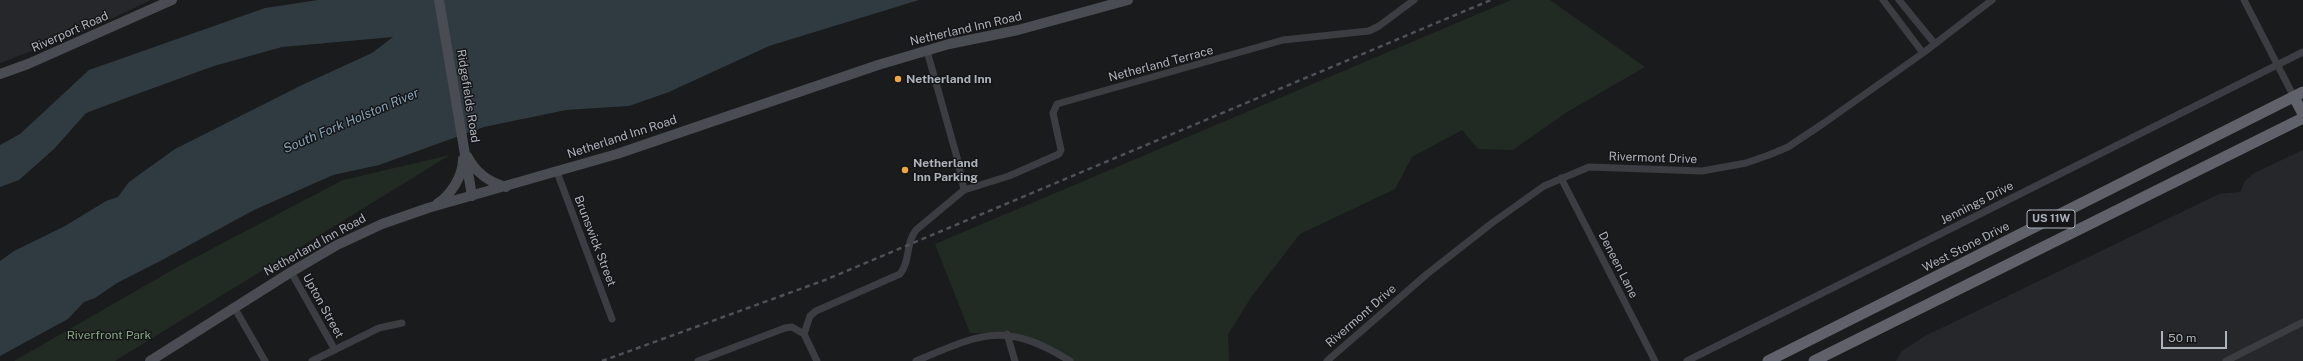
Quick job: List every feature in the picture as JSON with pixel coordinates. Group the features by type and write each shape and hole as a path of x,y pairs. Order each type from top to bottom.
{"highway":[{"path":"2298,94 2303,114"},
{"name":"West Stone Drive","path":"1768,361 2298,94"},
{"name":"US 11W","path":"1814,361 2303,118"}],"main road":[{"name":"Riverport Road","path":"0,74 28,64 172,0"},
{"name":"Ridgefields Road","path":"439,0 472,196"},
{"name":"Netherland Inn Road","path":"150,361 291,272 337,245 382,224 428,208 557,172 774,101 847,74 949,44 1018,30 1128,0"},
{"path":"428,208 439,202 449,193 460,176 466,162 482,176 494,183 506,187"}],"street":[{"name":"Netherland Terrace","path":"964,190 1009,176 1059,154 1061,150 1053,110 1057,104 1283,40 1369,31 1379,26 1414,0"},
{"path":"1883,0 1923,52"},
{"path":"1899,0 1935,44"},
{"name":"Rivermont Drive","path":"1327,361 1427,274 1492,223 1539,190 1561,178 1589,167 1702,171 1746,163 1788,146 1806,135 1935,44 1992,0"},
{"path":"2244,0 2278,64 2298,94"},
{"path":"804,334 810,316 816,311 900,274 906,266 908,245 916,230 964,190 958,161 927,51"},
{"name":"Jennings Drive","path":"1686,361 2303,52"},
{"name":"Brunswick Street","path":"557,172 612,319"},
{"name":"Deneen Lane","path":"1561,178 1655,361"},
{"name":"Upton Street","path":"291,272 335,350"},
{"path":"234,307 265,361"},
{"path":"2226,361 2303,322"},
{"path":"312,361 379,328 402,323"},
{"path":"698,361 785,328 792,327 804,334 817,361"},
{"path":"1007,334 1015,361"},
{"path":"916,361 972,338 1007,334 1043,344 1070,361"}],"shaded area":[{"path":"0,0 151,0 92,28 0,63"},
{"path":"2303,150 2303,361 1896,361 1902,351 1925,336 2219,194 2240,192 2245,181 2254,173"}],"green space":[{"path":"1511,0 1550,0 1645,67 1567,112 1513,150 1478,149 1462,130 1412,157 1395,189 1300,234 1252,296 1228,334 1229,361 1070,361 1007,334 970,333 935,244"},
{"name":"Riverfront Park","path":"450,155 115,361 14,361 181,265 343,180"}],"water":[{"name":"South Fork Holston River","path":"318,0 919,0 769,46 669,92 629,106 566,110 484,127 379,165 333,175 254,210 117,283 95,298 84,302 68,319 0,356 0,261 14,251 65,226 106,201 118,197 129,182 175,149 302,85 372,53 393,37 282,47 214,66 86,113 54,149 19,180 0,187 0,145 20,134 89,70 265,8"}],"railway":[{"path":"602,361 825,280 1491,0"}],"place":[{"name":"Netherland Inn","path":"898,79"},
{"name":"Netherland Inn Parking","path":"905,170"}]}
